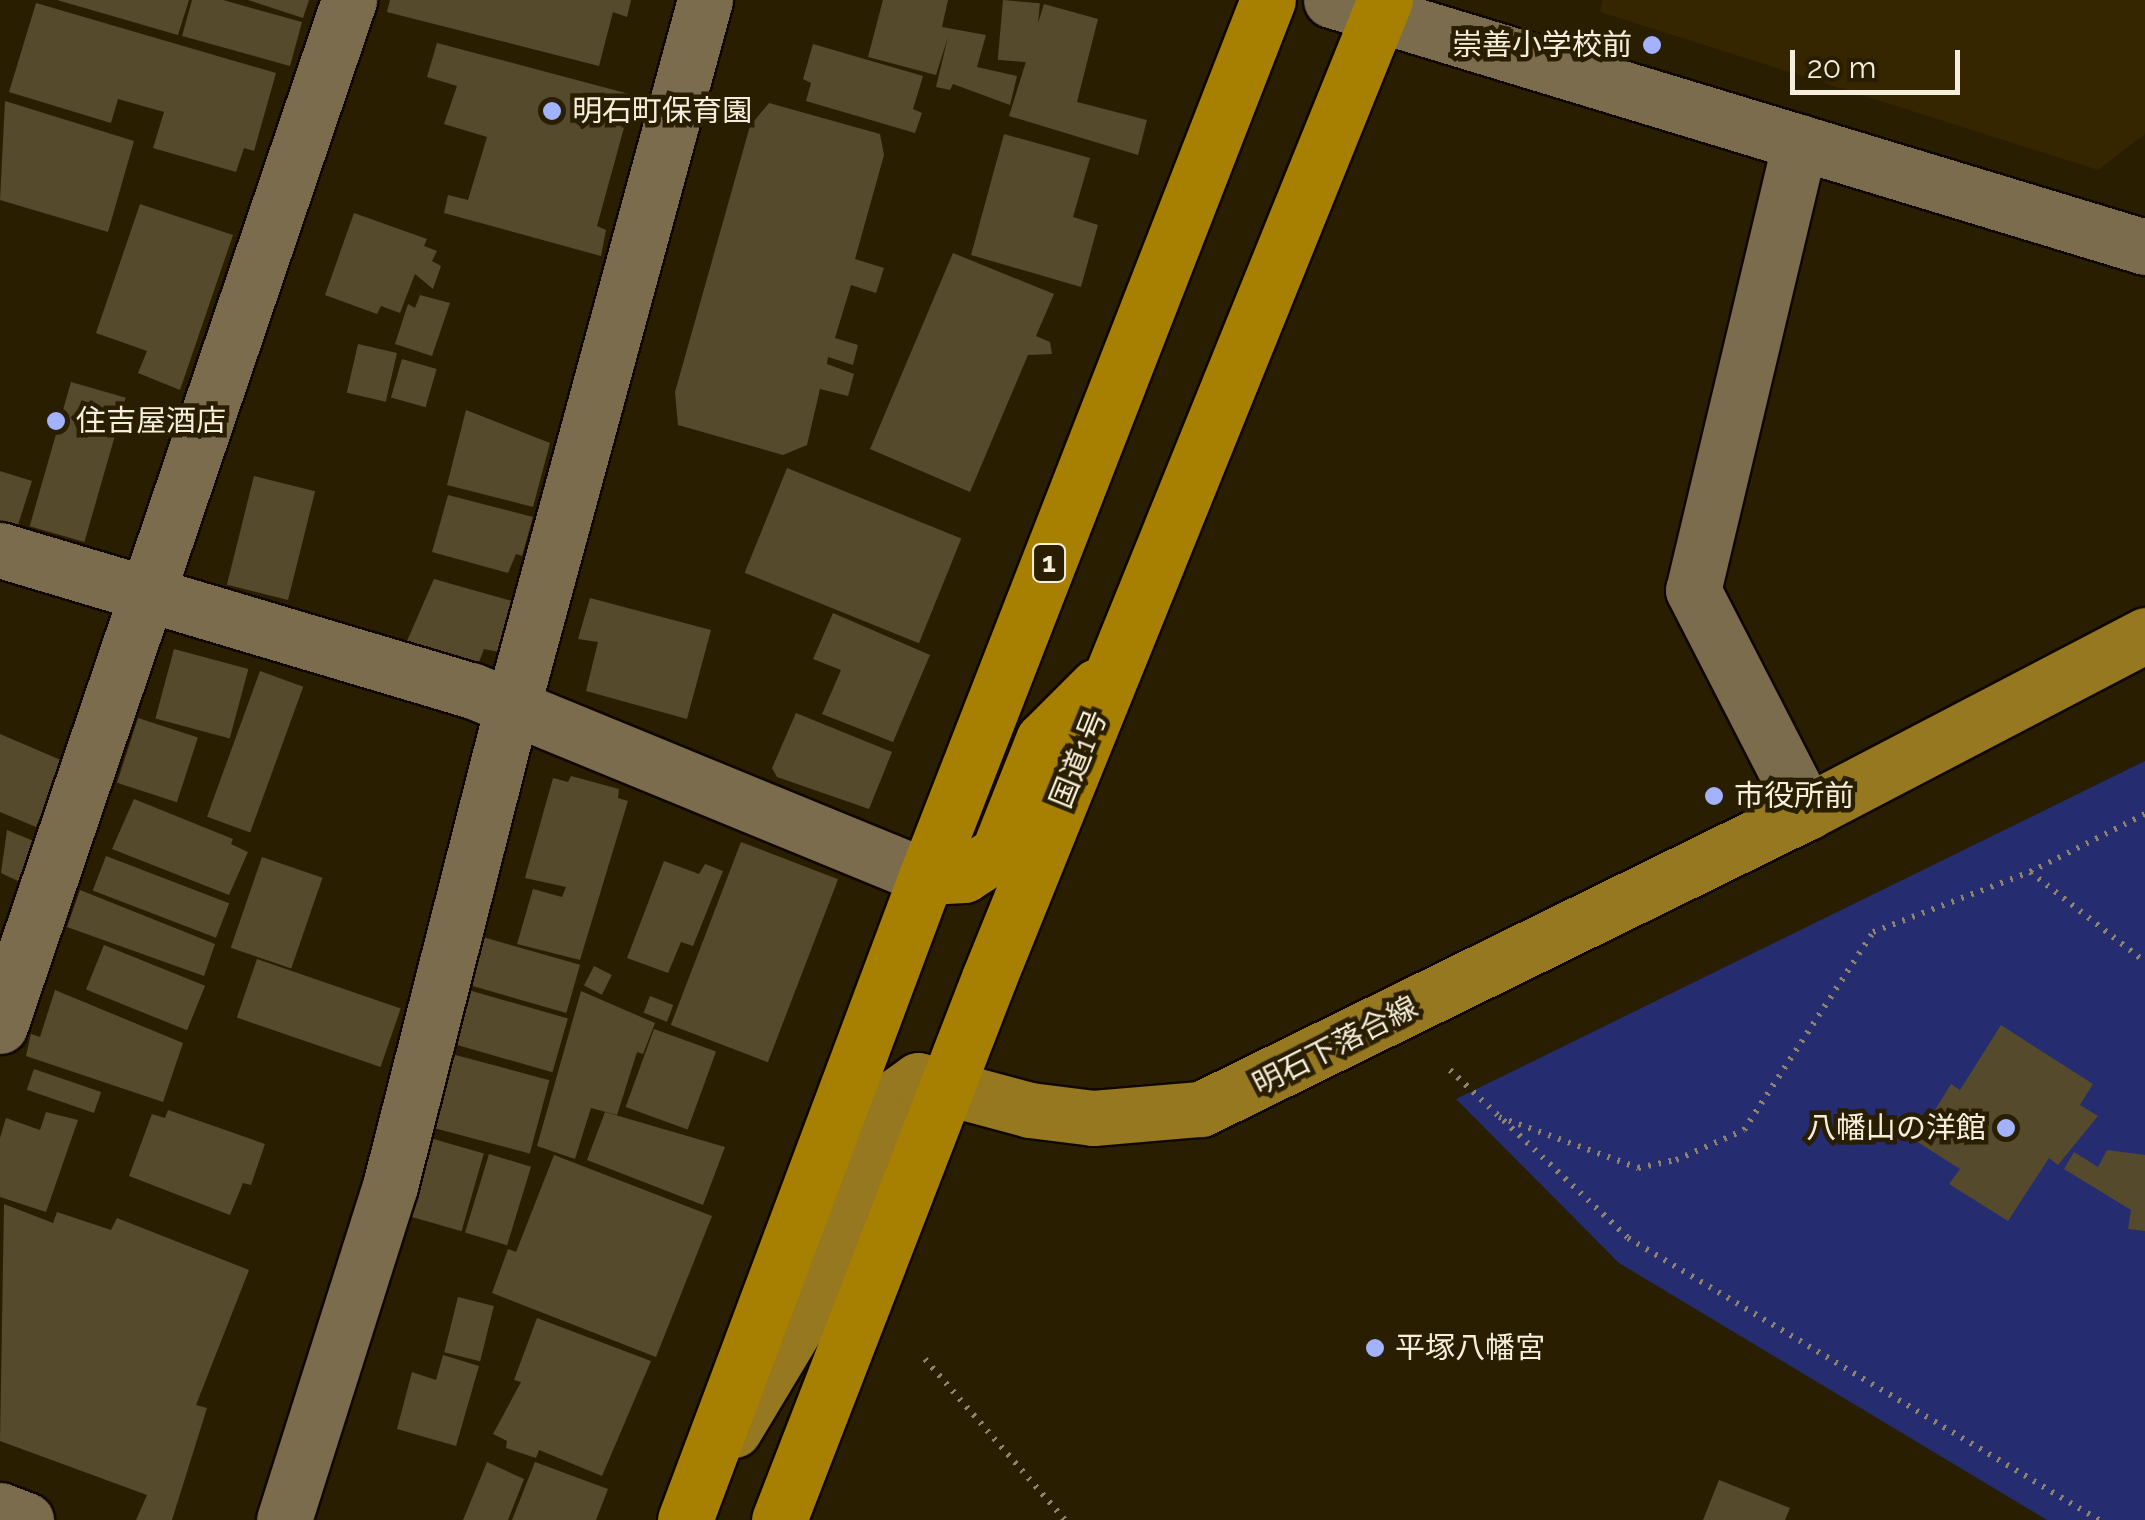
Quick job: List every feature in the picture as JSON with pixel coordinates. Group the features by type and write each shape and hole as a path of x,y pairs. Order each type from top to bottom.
{"highway":[{"name":"1","path":"691,1506 926,877 1268,0"},
{"name":"国道1号","path":"779,1520 948,1083 1116,666 1365,4"},
{"path":"926,877 964,875 998,853 1043,740 1116,666"}],"main road":[{"name":"明石下落合線","path":"691,1506 818,1290 896,1096 918,1080 948,1083 1030,1110 1093,1118 1201,1109 1807,812 2145,635"}],"street":[{"path":"0,1026 349,0"},
{"path":"284,1520 390,1186 512,708 706,0"},
{"path":"1365,4 2145,247"},
{"path":"1800,142 1693,590 1807,812"},
{"path":"0,550 147,590 512,708 926,877"},
{"path":"0,1510 26,1520"}],"path":[{"path":"1499,1117 1638,1168 1676,1160 1744,1130 1873,932 2030,872 2145,814"},
{"path":"2030,872 2145,962"},
{"path":"1450,1070 1628,1238 2099,1520"},
{"path":"925,1359 1066,1520"}],"shaded area":[{"path":"1603,0 2145,0 2145,134 2098,170 1600,12"},
{"path":"2145,761 2145,1520 2047,1520 1619,1263 1456,1099"}],"building":[{"path":"57,0 189,0 178,35"},
{"path":"192,0 223,0 302,22 290,66 182,36"},
{"path":"248,0 309,0 303,18"},
{"path":"390,0 631,0 627,17 613,12 599,66 387,12"},
{"path":"883,0 948,0 942,27 986,35 977,67 1017,76 1010,105 953,84 950,90 936,87 948,37 936,75 868,57"},
{"path":"1003,0 1040,3 1035,63 998,60"},
{"path":"36,3 276,73 254,151 244,148 236,172 153,148 164,112 118,99 111,123 9,92"},
{"path":"1044,4 1098,19 1077,102 1147,120 1138,155 1009,116"},
{"path":"437,43 633,95 597,226 606,230 601,256 444,213 448,195 468,200 487,137 444,124 457,86 427,77"},
{"path":"813,44 923,76 913,109 922,113 915,133 806,101 811,83 803,79"},
{"path":"5,101 134,141 108,232 0,200"},
{"path":"769,103 880,134 884,155 855,259 884,268 876,293 851,285 835,338 858,345 853,365 828,357 827,364 854,374 848,396 820,389 807,445 783,455 678,425 675,392 750,126"},
{"path":"1004,134 1090,158 1073,217 1098,225 1081,287 971,255"},
{"path":"140,204 233,235 180,390 138,373 147,351 96,333"},
{"path":"354,213 427,239 424,246 437,251 432,261 441,266 433,289 415,274 400,313 381,306 377,314 325,295"},
{"path":"953,253 1054,294 1036,336 1050,342 1052,354 1028,355 970,492 870,449"},
{"path":"420,295 450,303 432,356 395,344 408,304 415,308"},
{"path":"358,344 397,353 386,402 347,393"},
{"path":"402,359 437,369 426,407 391,397"},
{"path":"71,382 126,398 84,542 30,526"},
{"path":"466,410 550,443 533,507 447,485"},
{"path":"787,468 961,538 919,643 745,573"},
{"path":"0,471 32,481 17,528 0,523"},
{"path":"254,476 315,491 288,600 227,585"},
{"path":"448,495 533,517 522,556 516,554 508,573 432,552"},
{"path":"434,579 512,601 499,652 484,649 479,662 407,641"},
{"path":"590,598 711,630 687,719 586,691 598,642 578,639"},
{"path":"833,613 930,655 893,742 822,714 841,670 813,659"},
{"path":"174,649 248,669 230,738 155,719"},
{"path":"260,671 303,687 250,832 207,817"},
{"path":"796,713 892,752 869,809 777,777 772,768"},
{"path":"138,718 198,737 177,802 117,783"},
{"path":"0,734 63,761 36,827 0,812"},
{"path":"571,776 619,789 618,798 628,801 580,960 517,944 533,889 562,897 566,887 525,878 553,778 568,782"},
{"path":"134,799 233,839 231,844 248,852 229,895 112,849"},
{"path":"7,830 36,842 20,882 1,873"},
{"path":"741,842 838,879 768,1062 671,1025"},
{"path":"106,856 229,903 216,938 93,891"},
{"path":"262,857 323,878 291,969 231,948"},
{"path":"664,861 699,874 705,864 723,871 693,946 681,942 668,973 627,958"},
{"path":"80,890 215,944 204,976 67,927"},
{"path":"483,937 580,965 566,1013 469,985"},
{"path":"104,945 205,986 187,1030 86,990"},
{"path":"257,959 401,1008 381,1067 237,1018"},
{"path":"594,966 612,975 602,995 584,986"},
{"path":"465,989 568,1018 552,1072 450,1043"},
{"path":"55,990 183,1043 163,1102 26,1056 31,1034 40,1037"},
{"path":"581,991 655,1023 643,1054 637,1052 617,1115 591,1108 575,1159 537,1146"},
{"path":"650,996 673,1005 667,1022 644,1013"},
{"name":"八幡山の洋館","path":"2001,1025 2093,1084 2080,1105 2098,1116 2058,1165 2049,1158 2008,1221 1949,1184 1960,1169 1916,1141 1951,1084 1960,1090"},
{"path":"654,1029 716,1052 688,1130 626,1107"},
{"path":"448,1053 549,1080 530,1154 428,1126"},
{"path":"34,1069 101,1092 94,1113 27,1090"},
{"path":"168,1110 265,1144 251,1185 243,1183 230,1215 129,1176 152,1114 165,1118"},
{"path":"46,1112 78,1120 46,1212 0,1197 0,1138 6,1118 40,1130"},
{"path":"605,1112 725,1147 703,1205 587,1160"},
{"path":"430,1138 484,1153 462,1231 408,1216"},
{"path":"2107,1150 2145,1155 2145,1231 2128,1229 2131,1210 2064,1169 2074,1152 2098,1167"},
{"path":"489,1154 531,1167 507,1245 465,1232"},
{"path":"554,1155 712,1216 656,1357 492,1293 508,1249 516,1252"},
{"path":"4,1204 53,1223 57,1212 111,1230 117,1218 249,1270 196,1405 207,1408 172,1520 136,1520 147,1495 0,1441"},
{"path":"458,1297 494,1306 480,1361 444,1352"},
{"path":"537,1318 651,1361 602,1476 539,1450 536,1458 506,1448 507,1441 493,1434 521,1382 514,1380"},
{"path":"443,1355 479,1366 456,1446 397,1429 412,1372 436,1380"},
{"path":"487,1462 524,1479 508,1520 463,1520"},
{"path":"535,1462 608,1489 596,1520 512,1520"},
{"path":"1719,1480 1790,1508 1785,1520 1703,1520"}],"place":[{"name":"崇善小学校前","path":"1652,45"},
{"name":"明石町保育園","path":"552,111"},
{"name":"住吉屋酒店","path":"56,421"},
{"name":"市役所前","path":"1714,796"},
{"name":"八幡山の洋館","path":"2006,1128"},
{"name":"平塚八幡宮","path":"1375,1348"}]}
